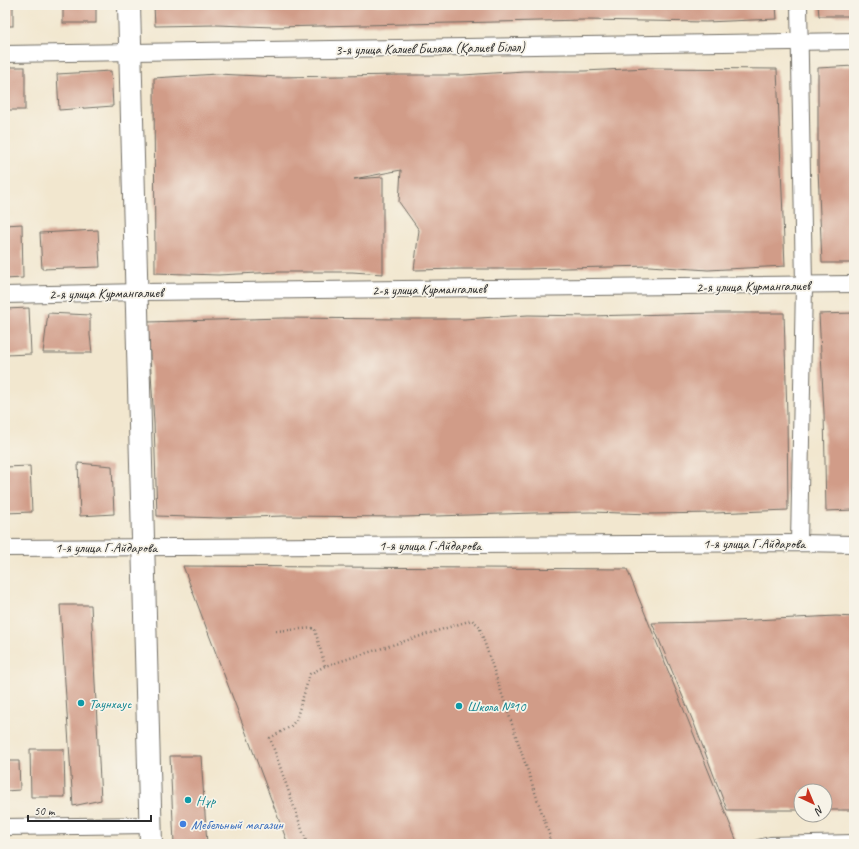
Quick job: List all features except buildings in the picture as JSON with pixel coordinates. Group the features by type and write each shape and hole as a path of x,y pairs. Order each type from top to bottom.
{"street":[{"path":"5,827 150,835 129,5"},
{"path":"799,542 804,285 800,5"},
{"name":"3-я улица Калиев Биляла (Қалиев Біләл)","path":"5,54 854,41"},
{"name":"2-я улица Курмангалиев","path":"5,295 137,292 854,284"},
{"name":"1-я улица Г.Айдарова","path":"5,548 799,542 854,544"}],"lane":[{"path":"758,844 770,841 854,839"}],"path":[{"path":"307,844 270,738 290,727 296,720 310,674 325,666 472,620 478,626 550,837 546,844"},
{"path":"276,631 314,628 325,666"}],"place":[{"name":"Таунхаус","path":"81,703"},
{"name":"Школа №10","path":"459,706"},
{"name":"Нұр","path":"188,800"},
{"name":"Мебельный магазин","path":"183,824"}]}
